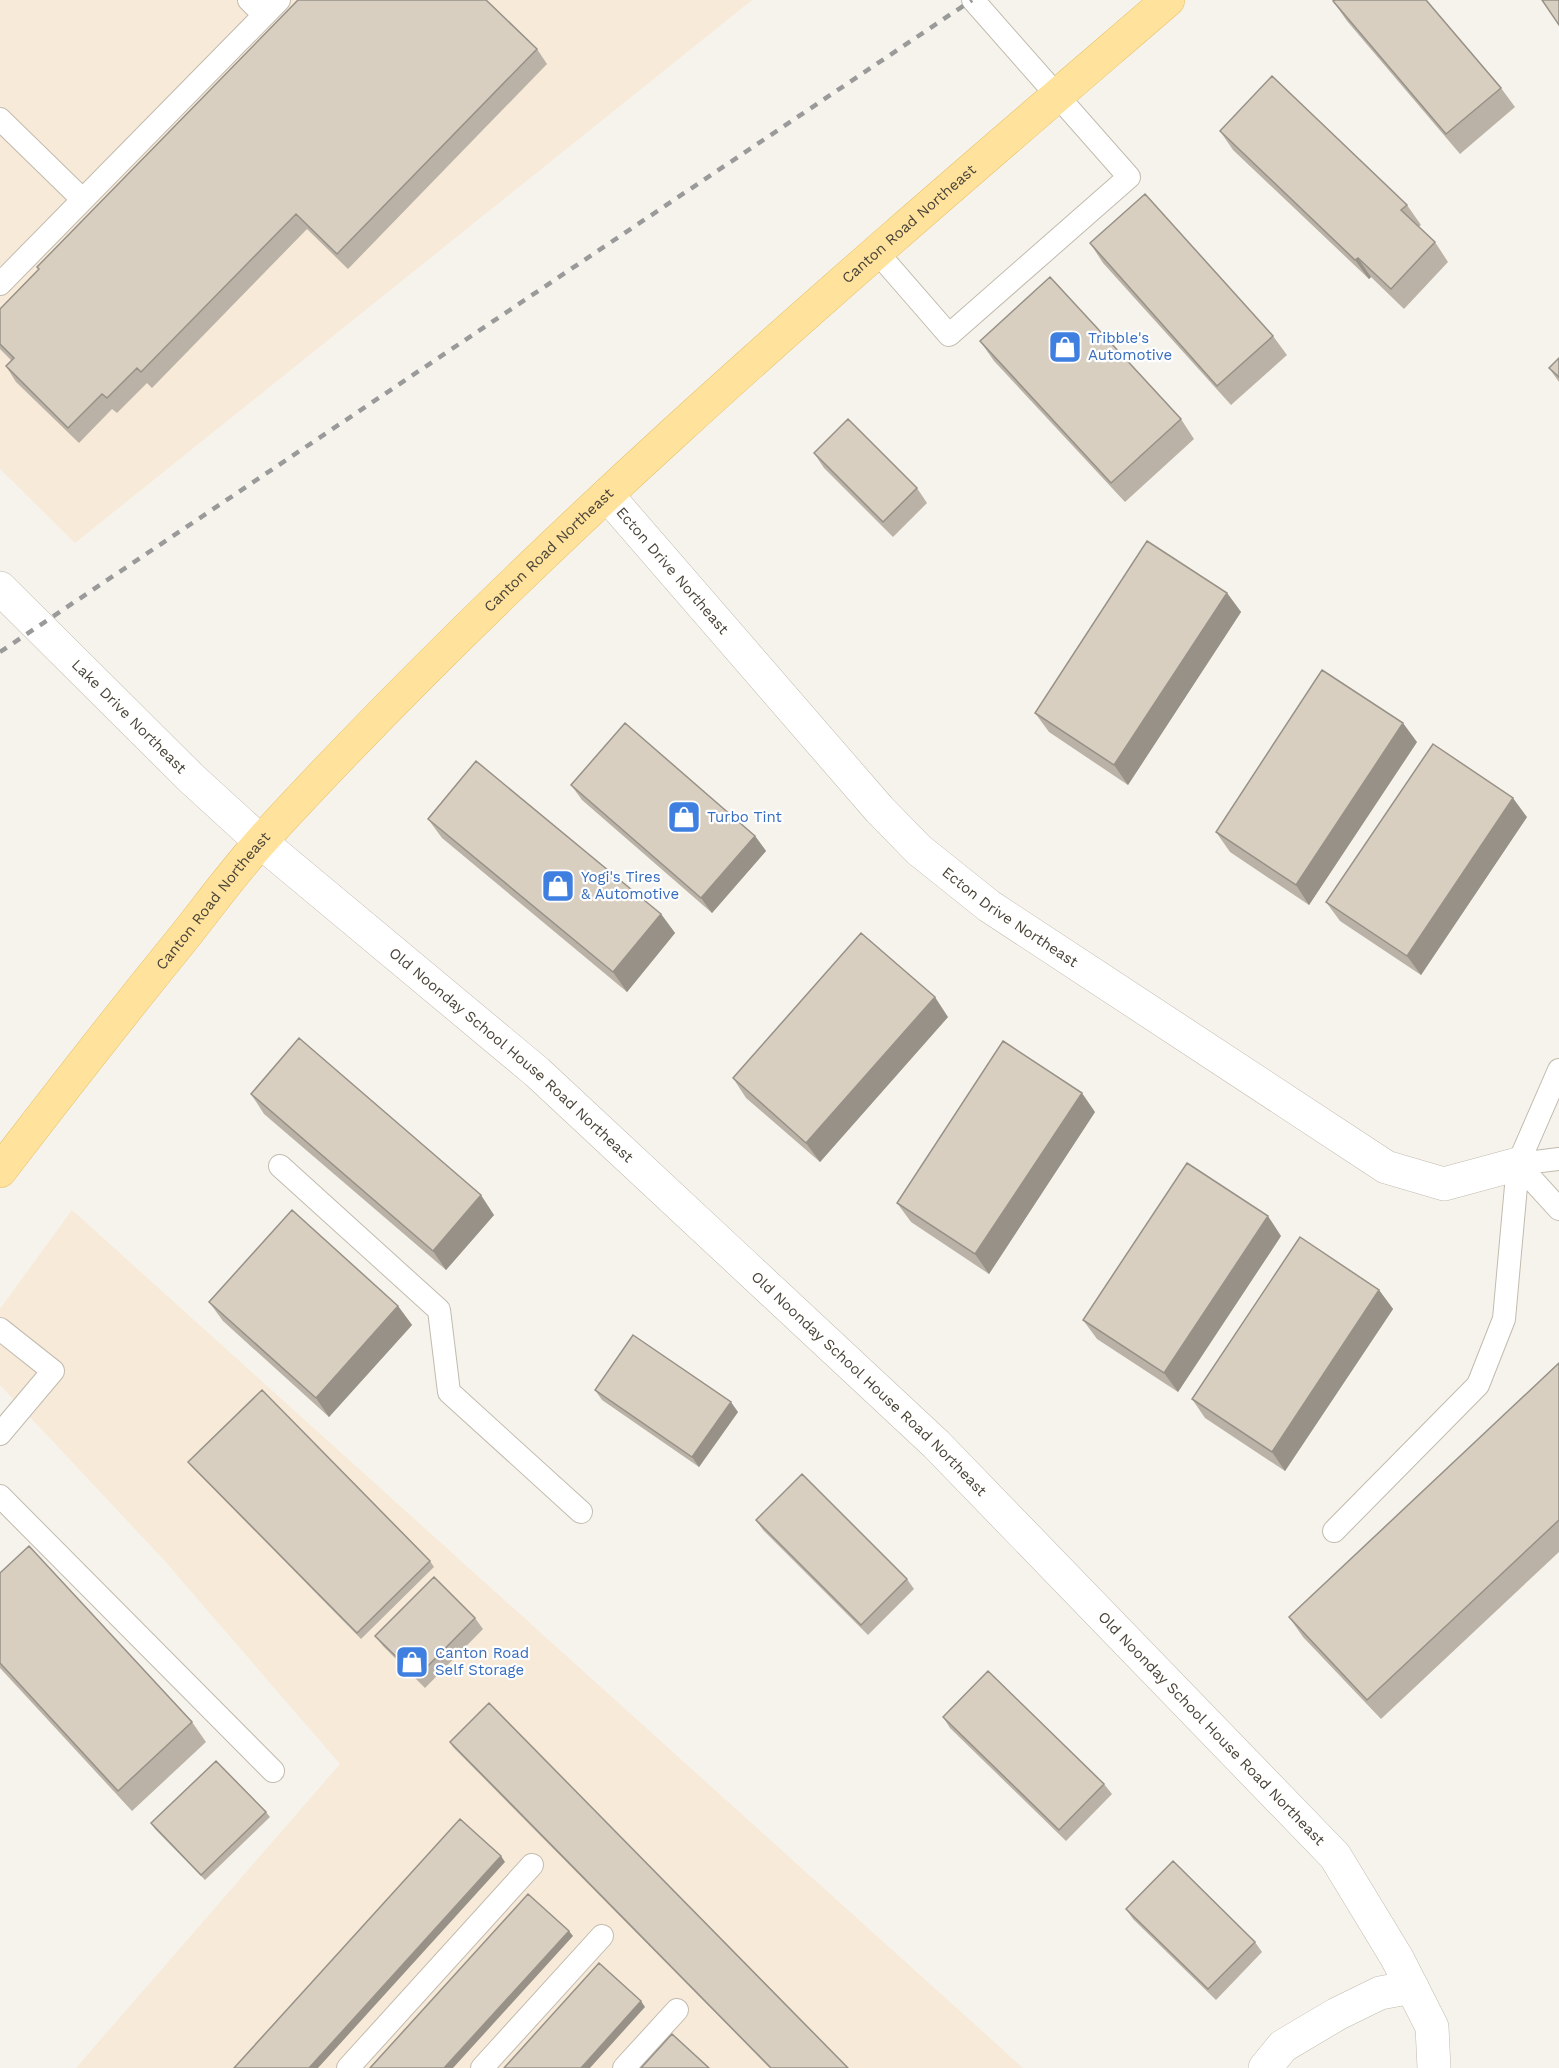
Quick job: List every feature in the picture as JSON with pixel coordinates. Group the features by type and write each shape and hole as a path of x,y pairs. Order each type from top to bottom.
{"main road":[{"name":"Canton Road Northeast","path":"0,1171 84,1060 261,842 422,671 607,495 876,251 1168,0"}],"street":[{"name":"Ecton Drive Northeast","path":"607,495 879,809 920,850 989,906 1386,1167 1444,1184 1518,1164"},
{"name":"Lake Drive Northeast","path":"0,588 191,778 261,842"},
{"name":"Old Noonday School House Road Northeast","path":"261,842 537,1072 936,1444 1335,1856 1397,1958 1432,2027 1434,2068"},
{"path":"1265,2068 1282,2046 1337,2014 1380,1993 1412,1987"}],"lane":[{"path":"876,251 949,334 1129,177 973,0"},
{"path":"0,284 264,5"},
{"path":"0,119 82,199"},
{"path":"1334,1531 1479,1385 1504,1319 1518,1164 1559,1070"},
{"path":"1518,1164 1559,1159"},
{"path":"1518,1164 1559,1209"},
{"path":"280,1166 439,1310 449,1392 581,1512"},
{"path":"0,1329 53,1371 0,1434"},
{"path":"0,1496 273,1771"},
{"path":"348,2068 532,1865"},
{"path":"483,2068 602,1936"},
{"path":"624,2068 677,2010"}],"shaded area":[{"path":"0,0 752,0 75,543 0,469"},
{"name":"Canton Road Self Storage","path":"72,1210 1023,2068 76,2068 340,1764 163,1559 0,1385 0,1309"}],"building":[{"path":"298,0 486,0 537,49 337,254 296,214 141,372 137,368 107,398 102,394 68,428 6,366 14,358 0,344 0,309 39,269 37,267"},
{"path":"1426,0 1501,88 1446,134 1333,1"},
{"path":"1542,0 1559,0 1559,25"},
{"path":"1272,76 1407,205 1401,210 1435,242 1391,289 1358,258 1355,260 1220,131"},
{"path":"1145,194 1273,336 1217,386 1090,243"},
{"path":"1050,277 1181,419 1111,483 980,341"},
{"path":"1559,358 1559,377 1549,368"},
{"path":"848,419 917,488 883,522 814,453"},
{"path":"1147,541 1227,593 1114,765 1035,713"},
{"path":"1322,670 1403,723 1296,885 1216,832"},
{"path":"625,723 755,836 701,898 571,785"},
{"path":"1433,744 1513,798 1407,956 1326,902"},
{"name":"Yogi's Tires & Automotive","path":"476,761 661,914 613,972 428,819"},
{"path":"861,933 935,997 806,1143 733,1078"},
{"path":"299,1038 481,1195 433,1251 251,1094"},
{"path":"1003,1041 1082,1093 975,1254 897,1203"},
{"path":"1187,1163 1268,1216 1164,1373 1083,1320"},
{"path":"292,1210 398,1306 316,1398 209,1302"},
{"path":"1300,1237 1379,1290 1272,1452 1192,1399"},
{"path":"633,1335 731,1402 692,1457 595,1390"},
{"path":"1559,1363 1559,1520 1367,1700 1289,1617"},
{"path":"262,1390 430,1561 357,1633 188,1462"},
{"path":"802,1474 907,1579 861,1625 756,1520"},
{"path":"29,1546 192,1722 118,1791 0,1663 0,1573"},
{"path":"434,1577 475,1618 417,1677 375,1636"},
{"path":"988,1671 1104,1784 1059,1830 943,1717"},
{"path":"489,1703 848,2068 771,2068 450,1742"},
{"path":"216,1761 266,1812 201,1875 151,1823"},
{"path":"460,1819 501,1856 309,2068 234,2068"},
{"path":"1173,1861 1255,1942 1208,1989 1126,1909"},
{"path":"528,1894 569,1931 444,2068 370,2068"},
{"path":"599,1963 641,2001 581,2068 504,2068"},
{"path":"672,2034 709,2068 641,2068"}],"railway":[{"path":"0,652 972,0"}],"place":[{"name":"Tribble's Automotive","path":"1065,347"},
{"name":"Turbo Tint","path":"684,817"},
{"name":"Yogi's Tires & Automotive","path":"558,886"},
{"name":"Canton Road Self Storage","path":"412,1662"}]}
